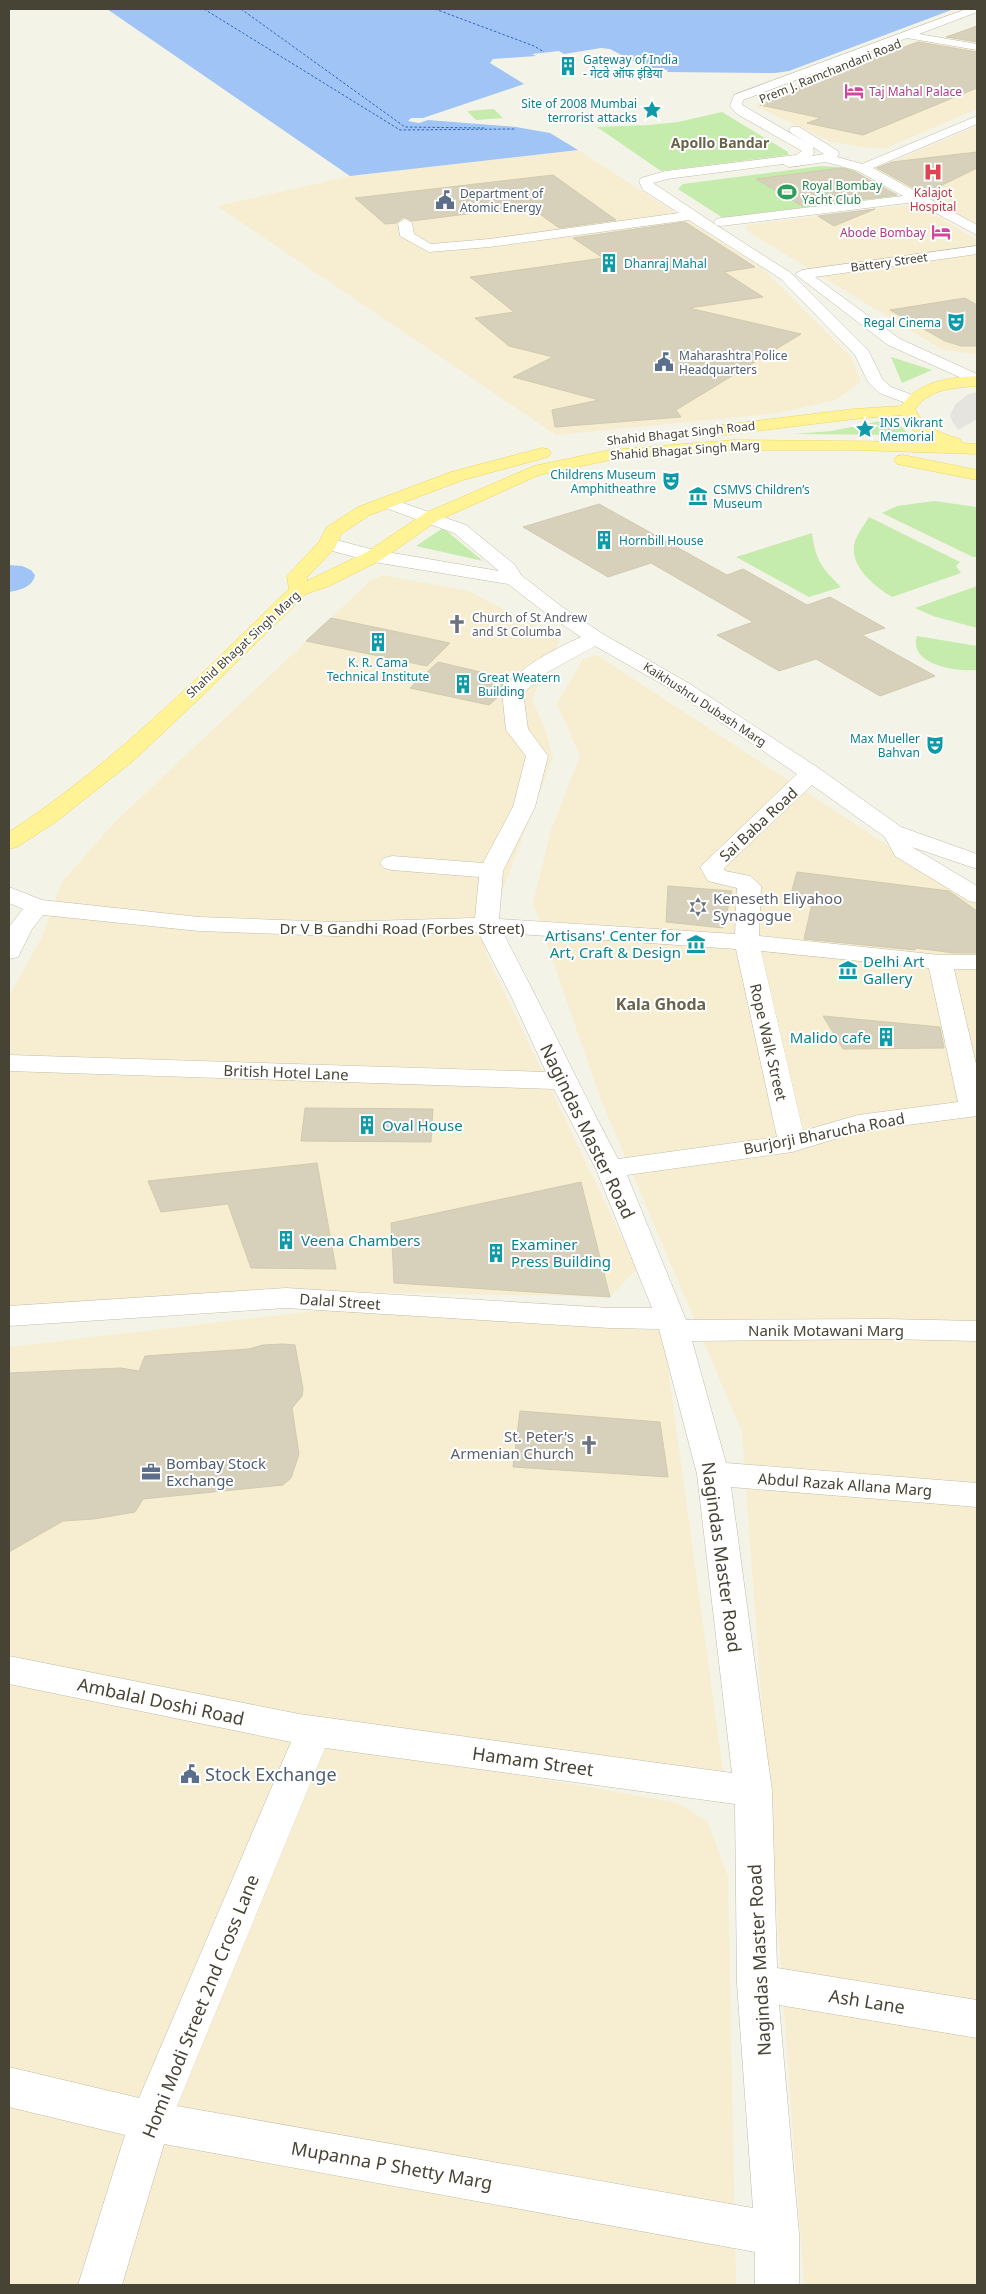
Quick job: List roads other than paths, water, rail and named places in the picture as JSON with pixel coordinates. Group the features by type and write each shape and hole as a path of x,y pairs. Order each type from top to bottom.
{"main road":[{"path":"977,380 931,388 910,405 912,421 927,432 951,442 977,448"},
{"name":"Shahid Bhagat Singh Road","path":"299,590 297,576 328,544 333,532 343,523 364,511 389,503 410,493 528,455 600,442 725,429 910,405"},
{"path":"725,429 734,445"},
{"name":"Shahid Bhagat Singh Marg","path":"9,842 48,818 95,783 299,590 322,582 374,556 431,517 534,471 628,452 734,445 857,445 977,448"},
{"path":"857,445 897,459 977,475"}],"street":[{"path":"914,34 975,9"},
{"path":"914,34 977,14"},
{"path":"914,34 977,46"},
{"name":"Prem J. Ramchandani Road","path":"653,181 666,175 794,159 808,154 808,149 741,112 736,106 738,98 914,34"},
{"name":"Prem J. Ramchandani Road","path":"826,158 833,154 755,107 752,103 762,96 914,34"},
{"path":"863,168 977,120"},
{"path":"955,130 977,134"},
{"path":"910,405 885,390 876,382 862,353 786,276 648,187 653,181 826,158 863,168 977,231"},
{"path":"653,181 802,274 894,342 977,380"},
{"path":"721,222 917,198"},
{"path":"405,223 407,236 429,248 489,243 693,215"},
{"path":"964,223 977,217"},
{"name":"Battery Street","path":"802,274 977,250"},
{"name":"Kaikhushru Dubash Marg","path":"389,503 460,529 508,569 514,579 554,610 596,638 683,688 809,772 893,832 977,862"},
{"name":"Kaikhushru Dubash Marg","path":"328,544 374,556 514,579"},
{"path":"486,925 491,871 524,807 536,756 517,730 512,692 520,683 556,656 596,638"},
{"name":"Sai Baba Road","path":"747,942 749,886 742,881 716,876 712,867 804,781 809,772"},
{"name":"Kaikhushru Dubash Marg","path":"893,832 903,851 977,896"},
{"path":"392,863 491,871"},
{"name":"Dr V B Gandhi Road (Forbes Street)","path":"9,894 37,907 164,921 263,928 334,929 486,925 747,942 940,962 977,962"},
{"path":"9,952 21,927 37,907"},
{"name":"Nagindas Master Road","path":"486,925 525,998 563,1081 610,1169 673,1325 713,1474 753,1791 757,1983 777,2234 777,2285"},
{"name":"Rope Walk Street","path":"747,942 792,1143"},
{"path":"940,962 975,1108"},
{"name":"British Hotel Lane","path":"9,1063 563,1081"},
{"name":"Burjorji Bharucha Road","path":"610,1169 792,1143 858,1123 975,1108"},
{"name":"Dalal Street","path":"9,1316 286,1298 610,1318 673,1325"},
{"name":"Nanik Motawani Marg","path":"673,1325 977,1331"},
{"name":"Abdul Razak Allana Marg","path":"713,1474 977,1495"},
{"name":"Ambalal Doshi Road","path":"9,1670 314,1731"},
{"name":"Hamam Street","path":"314,1731 753,1791"},
{"name":"Homi Modi Street 2nd Cross Lane","path":"100,2285 150,2121 314,1731"},
{"name":"Ash Lane","path":"757,1983 977,2019"},
{"name":"Mupanna P Shetty Marg","path":"9,2087 150,2121 777,2234"}],"water":[{"path":"107,9 954,9 789,71 775,73 667,72 668,70 648,69 610,49 601,48 564,54 559,51 532,54 536,56 493,59 490,63 524,84 423,118 411,118 408,121 419,123 428,120 516,127 550,133 578,150 350,176"},
{"path":"9,565 22,566 31,570 35,575 34,579 22,589 9,592"}],"place":[{"name":"Gateway of India - गेटवे ऑफ इंडिया","path":"568,66"},
{"name":"Taj Mahal Palace","path":"854,91"},
{"name":"Site of 2008 Mumbai terrorist attacks","path":"652,110"},
{"name":"Kalajot Hospital","path":"933,172"},
{"name":"Royal Bombay Yacht Club","path":"787,192"},
{"name":"Department of Atomic Energy","path":"445,200"},
{"name":"Abode Bombay","path":"941,232"},
{"name":"Dhanraj Mahal","path":"609,263"},
{"name":"Regal Cinema","path":"956,322"},
{"name":"Maharashtra Police Headquarters","path":"664,362"},
{"name":"INS Vikrant Memorial","path":"865,429"},
{"name":"Childrens Museum Amphitheathre","path":"671,481"},
{"name":"CSMVS Children’s Museum","path":"698,496"},
{"name":"Hornbill House","path":"604,540"},
{"name":"Church of St Andrew and St Columba","path":"457,624"},
{"name":"K. R. Cama Technical Institute","path":"378,642"},
{"name":"Great Weatern Building","path":"463,684"},
{"name":"Max Mueller Bahvan","path":"935,745"},
{"name":"Keneseth Eliyahoo Synagogue","path":"698,907"},
{"name":"Artisans' Center for Art, Craft & Design","path":"696,944"},
{"name":"Delhi Art Gallery","path":"848,970"},
{"name":"Malido cafe","path":"886,1037"},
{"name":"Oval House","path":"367,1125"},
{"name":"Veena Chambers","path":"286,1240"},
{"name":"Examiner Press Building","path":"496,1253"},
{"name":"St. Peter's Armenian Church","path":"589,1445"},
{"name":"Bombay Stock Exchange","path":"151,1472"},
{"name":"Stock Exchange","path":"190,1774"}],"district":[{"name":"Apollo Bandar","path":"720,142"},
{"name":"Kala Ghoda","path":"661,1004"}]}
